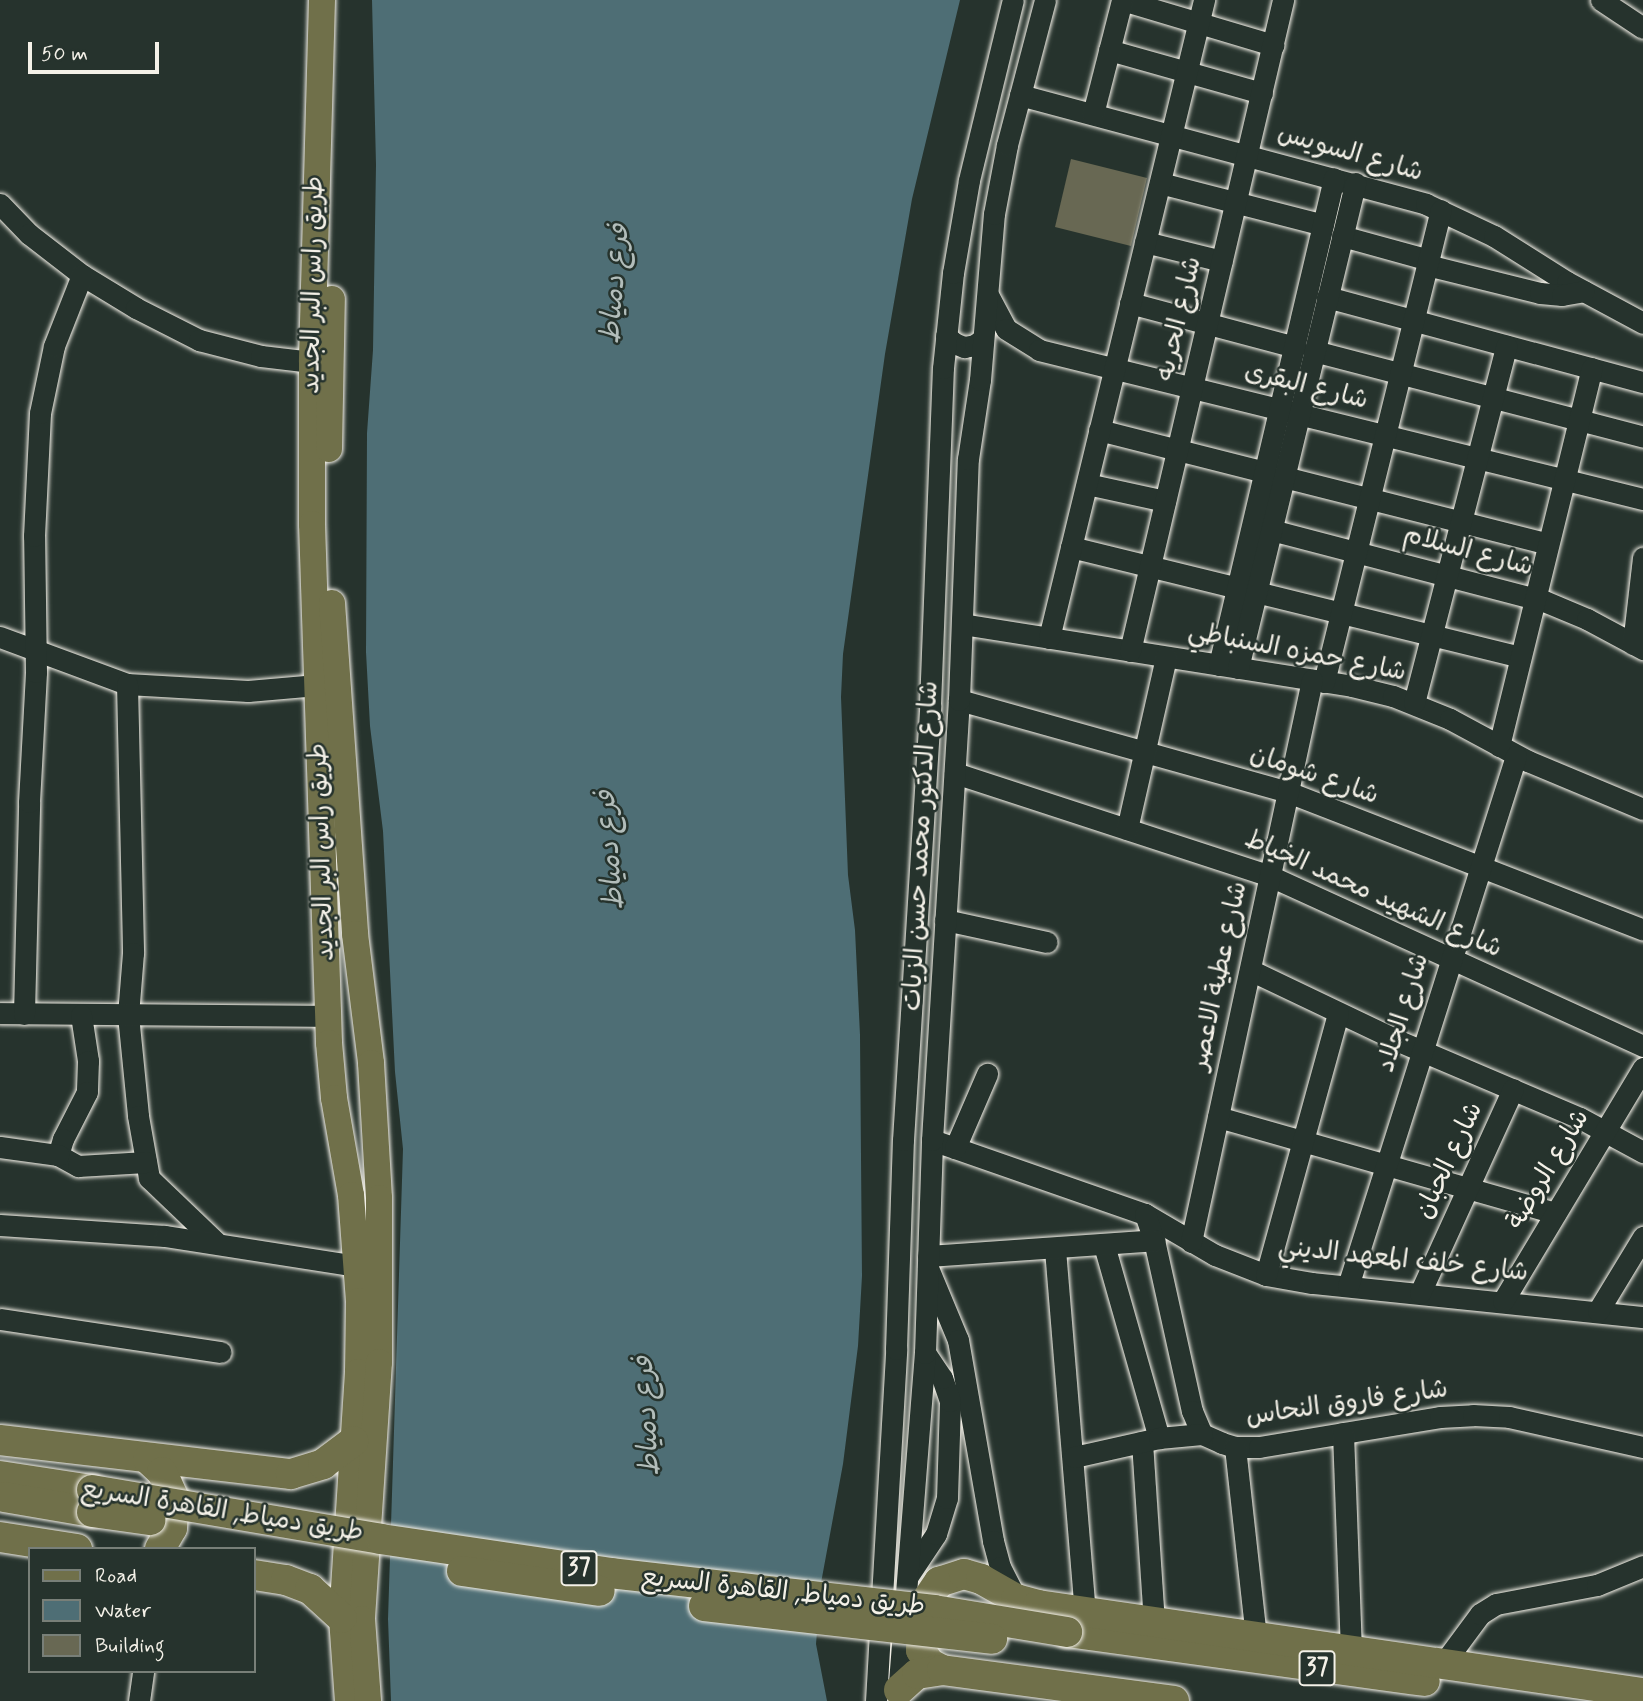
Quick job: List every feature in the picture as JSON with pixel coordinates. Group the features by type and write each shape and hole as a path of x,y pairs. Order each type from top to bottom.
{"highway":[{"path":"0,1440 291,1474 323,1464 353,1441"},
{"path":"148,1459 162,1472 174,1499 172,1528 161,1547"},
{"name":"طريق دمياط, القاهرة السريع","path":"0,1476 92,1501 536,1583 762,1614 975,1636 1072,1632 1567,1701"},
{"name":"طريق دمياط, القاهرة السريع","path":"0,1497 92,1501"},
{"path":"0,1537 64,1547"},
{"path":"942,1670 929,1663 920,1646 924,1604 932,1588 946,1578 964,1574 981,1579 1072,1632 1154,1622 1643,1693"},
{"path":"256,1575 286,1580 310,1589 342,1618"},
{"name":"طريق دمياط, القاهرة السريع","path":"1072,1632 1430,1701"},
{"path":"891,1697 917,1674 942,1670 1163,1700"}],"main road":[{"name":"طريق راس البر الجديد","path":"322,0 312,362 317,685 331,1071 351,1195 359,1337 342,1618 348,1701"},
{"name":"طريق راس البر الجديد","path":"340,0 330,361 330,560 355,934 376,1116 380,1321 362,1619 368,1701"},
{"path":"339,1125 346,1110 354,1106 362,1106 376,1116"}],"street":[{"name":"شارع الدكتور محمد حسن الزيات","path":"891,1697 896,1349 903,1140 930,705 941,400 946,336 969,180 1013,0"},
{"name":"شارع الدكتور محمد حسن الزيات","path":"891,1697 907,1577 925,1353 932,1140 959,700 968,459 978,397 986,286 997,196 1045,0"},
{"path":"1093,114 1122,0 1273,45"},
{"path":"1049,638 1204,0"},
{"name":"شارع الحريه","path":"1130,651 1283,0"},
{"path":"1601,0 1643,28"},
{"path":"1109,51 1262,93"},
{"name":"شارع السويس","path":"1020,95 1344,181 1441,210 1494,236 1584,291 1643,323"},
{"path":"1228,667 1344,181"},
{"path":"1160,183 1236,202 1428,263 1540,293 1562,295 1584,291"},
{"path":"0,204 29,234 82,275 136,308 199,340 261,356 312,362"},
{"name":"شارع عطية الاعصر","path":"1191,1242 1288,792 1318,681 1341,613 1441,210"},
{"path":"1304,349 1327,298 1333,231"},
{"path":"1145,242 1222,261"},
{"path":"24,1014 36,649 34,536 40,413 54,346 82,275"},
{"name":"شارع البقرى","path":"986,286 1001,323 1024,344 1039,350 1643,499"},
{"path":"1327,298 1643,382"},
{"path":"1130,303 1643,437"},
{"path":"946,336 964,346 975,345 983,339"},
{"path":"1414,703 1506,345"},
{"name":"شارع الجلاد","path":"1348,1286 1480,867 1507,751 1520,657 1592,369"},
{"path":"941,400 959,390 978,397"},
{"path":"1099,430 1549,544"},
{"path":"1247,590 1271,530 1274,474"},
{"path":"1087,484 1165,501"},
{"name":"شارع السلام","path":"1271,530 1535,599 1578,615 1638,647"},
{"path":"1071,547 1520,657"},
{"path":"1638,647 1635,604 1643,558"},
{"name":"شارع حمزه السنباطي","path":"962,624 1318,681 1414,703 1450,719 1507,751 1643,809"},
{"path":"0,637 127,684 248,691 317,685"},
{"path":"1127,829 1166,657"},
{"path":"127,684 133,953 128,1015 134,1085 146,1161 149,1178 216,1242"},
{"name":"شارع شومان","path":"959,700 1288,792 1643,930"},
{"name":"شارع الشهيد محمد الخياط","path":"955,773 1270,876 1643,1046"},
{"path":"946,920 1047,942"},
{"path":"1250,970 1338,1014 1606,1130 1643,1152"},
{"path":"0,1013 328,1016"},
{"path":"1266,1275 1338,1014"},
{"path":"58,1156 63,1139 86,1093 88,1061 81,1015"},
{"name":"شارع الروضة","path":"1503,1301 1643,1068"},
{"path":"955,1148 987,1074"},
{"name":"شارع الحبان","path":"1420,1293 1513,1089"},
{"path":"1218,1117 1556,1213"},
{"name":"شارع خلف المعهد الديني","path":"932,1140 1145,1214 1228,1261 1266,1275 1643,1317"},
{"path":"0,1147 58,1156 78,1166 146,1161"},
{"path":"1074,1457 1151,1440 1202,1434 1183,1380 1154,1240 1145,1214"},
{"path":"0,1225 216,1242 357,1266"},
{"path":"1598,1311 1643,1237"},
{"path":"1016,1599 1000,1567 991,1533 958,1340 928,1261 1154,1240"},
{"path":"1104,1245 1151,1440 1154,1622"},
{"path":"1055,1249 1074,1457 1072,1632"},
{"path":"0,1319 221,1352"},
{"path":"907,1577 939,1528 947,1497 950,1401 939,1372 925,1353"},
{"name":"شارع فاروق النحاس","path":"1202,1434 1235,1447 1259,1447 1440,1417 1473,1415 1509,1418 1643,1447"},
{"path":"1343,1433 1351,1651"},
{"path":"1235,1447 1256,1637"},
{"path":"1443,1664 1480,1614 1496,1604 1597,1585 1643,1566"},
{"path":"139,1701 144,1673"}],"water":[{"name":"فرع دمياط","path":"372,0 960,0 912,199 885,354 843,654 841,697 848,875 855,930 860,1035 862,1276 858,1346 843,1464 821,1583 816,1644 827,1701 391,1701 388,1619 403,1149 395,1072 383,831 370,726 366,652 367,433 373,350 376,165"}],"building":[{"path":"1071,159 1147,178 1131,246 1055,227"}]}
